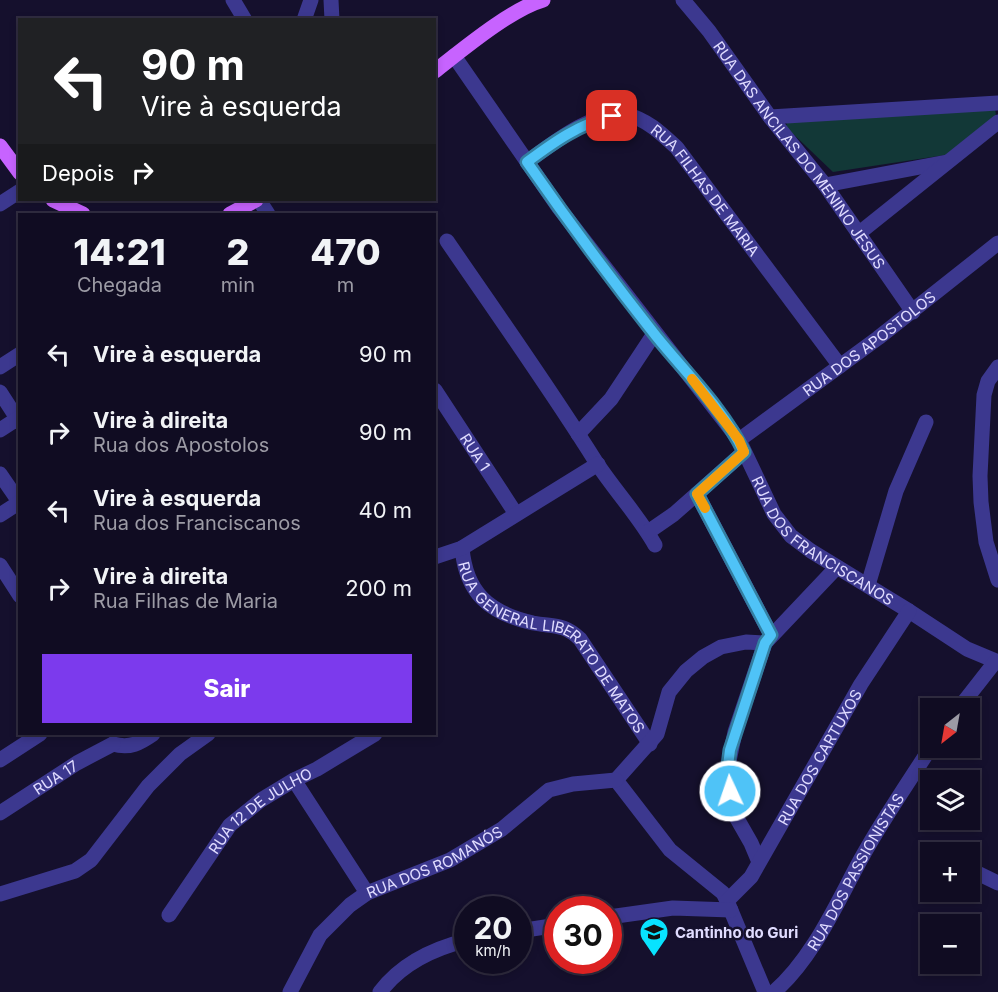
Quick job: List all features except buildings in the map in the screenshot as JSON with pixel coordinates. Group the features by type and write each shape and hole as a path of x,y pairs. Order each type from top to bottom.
{"main road":[{"path":"436,70 521,10 543,0"},
{"path":"0,146 18,170"},
{"path":"55,201 81,213"},
{"path":"232,213 255,201"}],"street":[{"path":"233,0 244,18"},
{"path":"305,18 311,0"},
{"path":"331,0 332,18"},
{"name":"RUA DAS ANCILAS DO MENINO JESUS","path":"683,0 709,31 770,117 825,185 913,312"},
{"name":"RUA DOS FRANCISCANOS","path":"454,56 559,208 741,446 774,514 784,527 801,545 967,649 996,662"},
{"path":"770,117 998,103"},
{"name":"RUA FILHAS DE MARIA","path":"527,162 575,129 612,116 627,115 658,130 677,148 840,366"},
{"path":"858,234 998,122"},
{"path":"825,185 950,162"},
{"path":"0,204 18,192"},
{"path":"258,201 267,213"},
{"path":"436,557 462,548 598,464 447,241"},
{"name":"RUA DOS APOSTOLOS","path":"598,464 651,538 697,494 741,446 998,243"},
{"path":"578,434 611,399 654,334"},
{"path":"0,367 18,355"},
{"path":"998,367 988,381 984,395 980,485 986,542 998,580"},
{"path":"0,392 18,419"},
{"name":"RUA 1","path":"436,392 516,514"},
{"path":"0,430 18,421"},
{"path":"868,585 896,491 926,422"},
{"path":"0,474 18,501"},
{"path":"697,494 768,639"},
{"path":"0,515 18,504"},
{"name":"RUA GENERAL LIBERATO DE MATOS","path":"462,548 473,590 491,606 519,619 569,629 580,639 650,744"},
{"path":"0,565 18,593"},
{"path":"759,862 732,805 728,766 735,732 768,639 837,567"},
{"name":"RUA DOS CARTUXOS","path":"729,905 759,862 861,684 909,611"},
{"path":"765,992 729,905 715,886 670,850 616,780 657,734 669,693 686,671 703,657 721,647 768,639"},
{"path":"967,698 996,662"},
{"path":"0,760 38,735"},
{"path":"110,739 127,747 151,735"},
{"path":"0,894 75,871 91,860 148,786 180,754 207,735"},
{"name":"RUA 12 DE JULHO","path":"169,915 231,825 261,800 373,735"},
{"name":"RUA 17","path":"0,813 110,739"},
{"name":"RUA DOS PASSIONISTAS","path":"774,992 790,977 810,951 864,853 924,758"},
{"path":"294,780 367,893"},
{"name":"RUA DOS ROMANÓS","path":"290,992 320,935 350,905 367,893 450,860 502,829 549,790 573,784 616,780"},
{"path":"980,874 998,883"},
{"path":"622,915 673,908 729,905"},
{"path":"380,992 414,961 426,954 454,945"}],"green space":[{"path":"995,108 996,116 952,154 833,172 786,127 787,122"}],"slow traffic":[{"path":"692,379 739,440 744,452 697,494 705,508"}],"place":[{"name":"Cantinho do Guri","path":"654,958"}],"route":[{"path":"612,116 575,129 527,162 654,334 739,440 744,452 697,494 771,635 765,643 730,750 728,779 730,791"}]}
